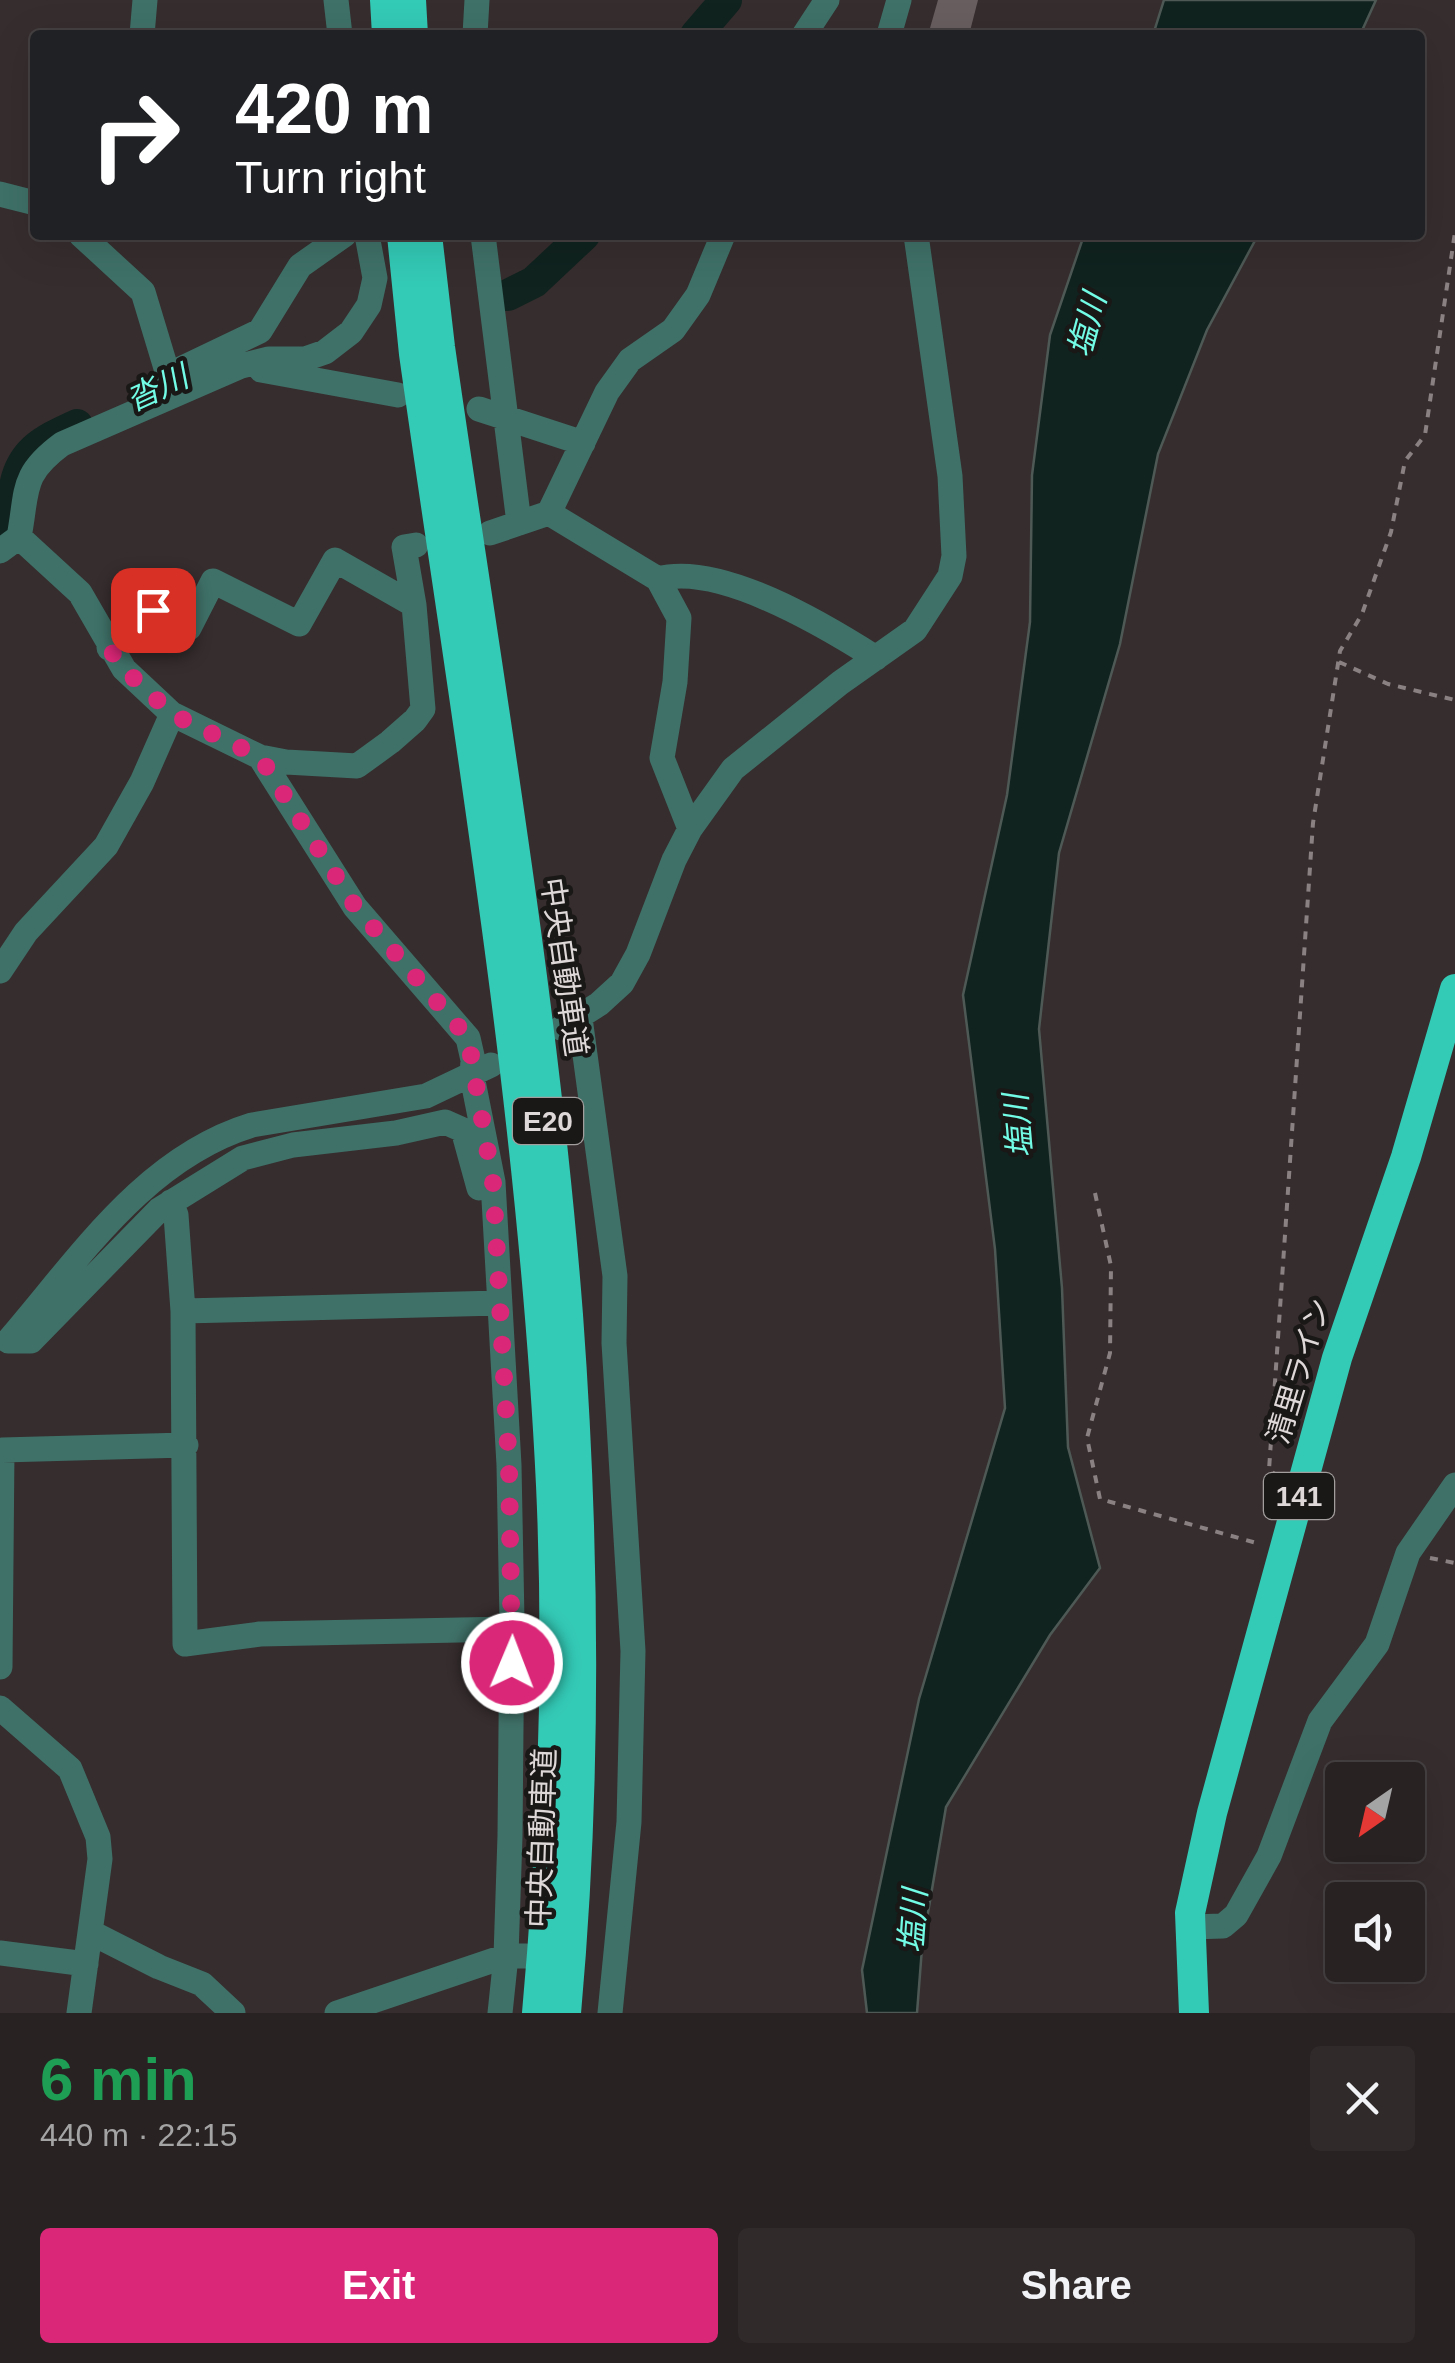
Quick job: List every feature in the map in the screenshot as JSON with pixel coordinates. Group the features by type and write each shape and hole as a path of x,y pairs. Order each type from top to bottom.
{"highway":[{"path":"385,0 386,30"},
{"path":"412,0 412,30"},
{"name":"中央自動車道","path":"403,240 414,354 515,1078 539,1322 551,1486 553,1643 550,1820 537,2013"},
{"name":"中央自動車道","path":"428,240 543,1068 568,1314 583,1634 579,1823 566,2013"},
{"name":"清里ライン","path":"1194,2013 1190,1913 1212,1813 1337,1358 1406,1158 1455,989"}],"street":[{"path":"142,30 145,0"},
{"path":"336,0 339,30"},
{"path":"475,30 477,0"},
{"path":"807,30 827,0"},
{"path":"890,30 898,0"},
{"path":"0,194 30,202"},
{"path":"86,240 143,292 171,384"},
{"path":"337,240 300,266 260,331 205,356 171,384 62,444 36,464 28,476 10,544 80,593 124,669 172,714 260,757 357,766 423,710 414,605 404,547 416,545"},
{"path":"171,384 269,359 305,359 325,352 351,332 369,305 375,278 368,240"},
{"path":"484,240 520,523"},
{"path":"490,533 549,513 607,392 630,360 673,330 698,295 720,240"},
{"path":"610,2013 630,1822 634,1651 614,1343 615,1276 571,1023 622,982 638,954 662,886 690,829 733,769 916,630 950,576 954,556 950,476 917,240"},
{"path":"205,356 234,369 398,395"},
{"path":"479,409 583,442"},
{"path":"549,513 658,579 679,618 676,682 662,758 690,829"},
{"path":"109,648 153,610 188,628 213,581 300,624 335,560 414,605"},
{"path":"658,579 676,574 753,591 836,632 876,658"},
{"path":"0,971 26,932 106,846 142,782 172,714"},
{"path":"260,757 355,906 468,1038 473,1060 482,1070 493,1182 509,1465 516,1956 500,2013"},
{"path":"4,1346 133,1196 195,1150 224,1134 252,1125 426,1096 482,1070"},
{"path":"4,1346 30,1341 118,1248 171,1202 243,1158 293,1145 396,1133 446,1122 463,1130 478,1186 493,1216"},
{"path":"171,1202 176,1215 183,1311 185,1644 260,1634 512,1629"},
{"path":"183,1311 499,1303"},
{"path":"0,1666 2,1450 186,1445"},
{"path":"1190,1927 1223,1926 1236,1916 1269,1856 1320,1721 1377,1644 1408,1553 1455,1485"},
{"path":"0,1708 70,1770 98,1836 100,1859 79,2013"},
{"path":"90,1932 202,1984 233,2013"},
{"path":"0,1953 86,1964"},
{"path":"336,2013 516,1956"},
{"path":"589,1958 616,1959"}],"path":[{"path":"1300,1492 1269,1470 1313,823 1340,651 1362,614 1391,532 1406,461 1425,435 1455,232"},
{"path":"1339,662 1388,684 1455,700"},
{"path":"1095,1193 1112,1266 1110,1353 1086,1438 1100,1500 1284,1551"}],"water":[{"path":"1164,0 1376,0 1362,30 1155,30"},
{"name":"塩川","path":"1082,240 1255,240 1207,330 1158,454 1120,644 1059,853 1039,1029 1062,1288 1068,1447 1100,1568 1050,1635 946,1807 922,1948 917,2013 867,2013 862,1970 919,1699 1005,1408 995,1249 963,995 1007,795 1030,622 1032,475 1050,335"}],"building":[{"path":"938,0 978,0 970,30 929,30"}],"waterway":[{"name":"沓川","path":"700,30 726,0"},
{"name":"沓川","path":"508,295 534,282 579,240"},
{"name":"沓川","path":"0,530 10,513 17,479 27,458 43,443 77,425"}],"route":[{"path":"153,610 109,648 124,669 172,714 260,757 355,906 468,1038 493,1182 509,1465 512,1663"}]}
